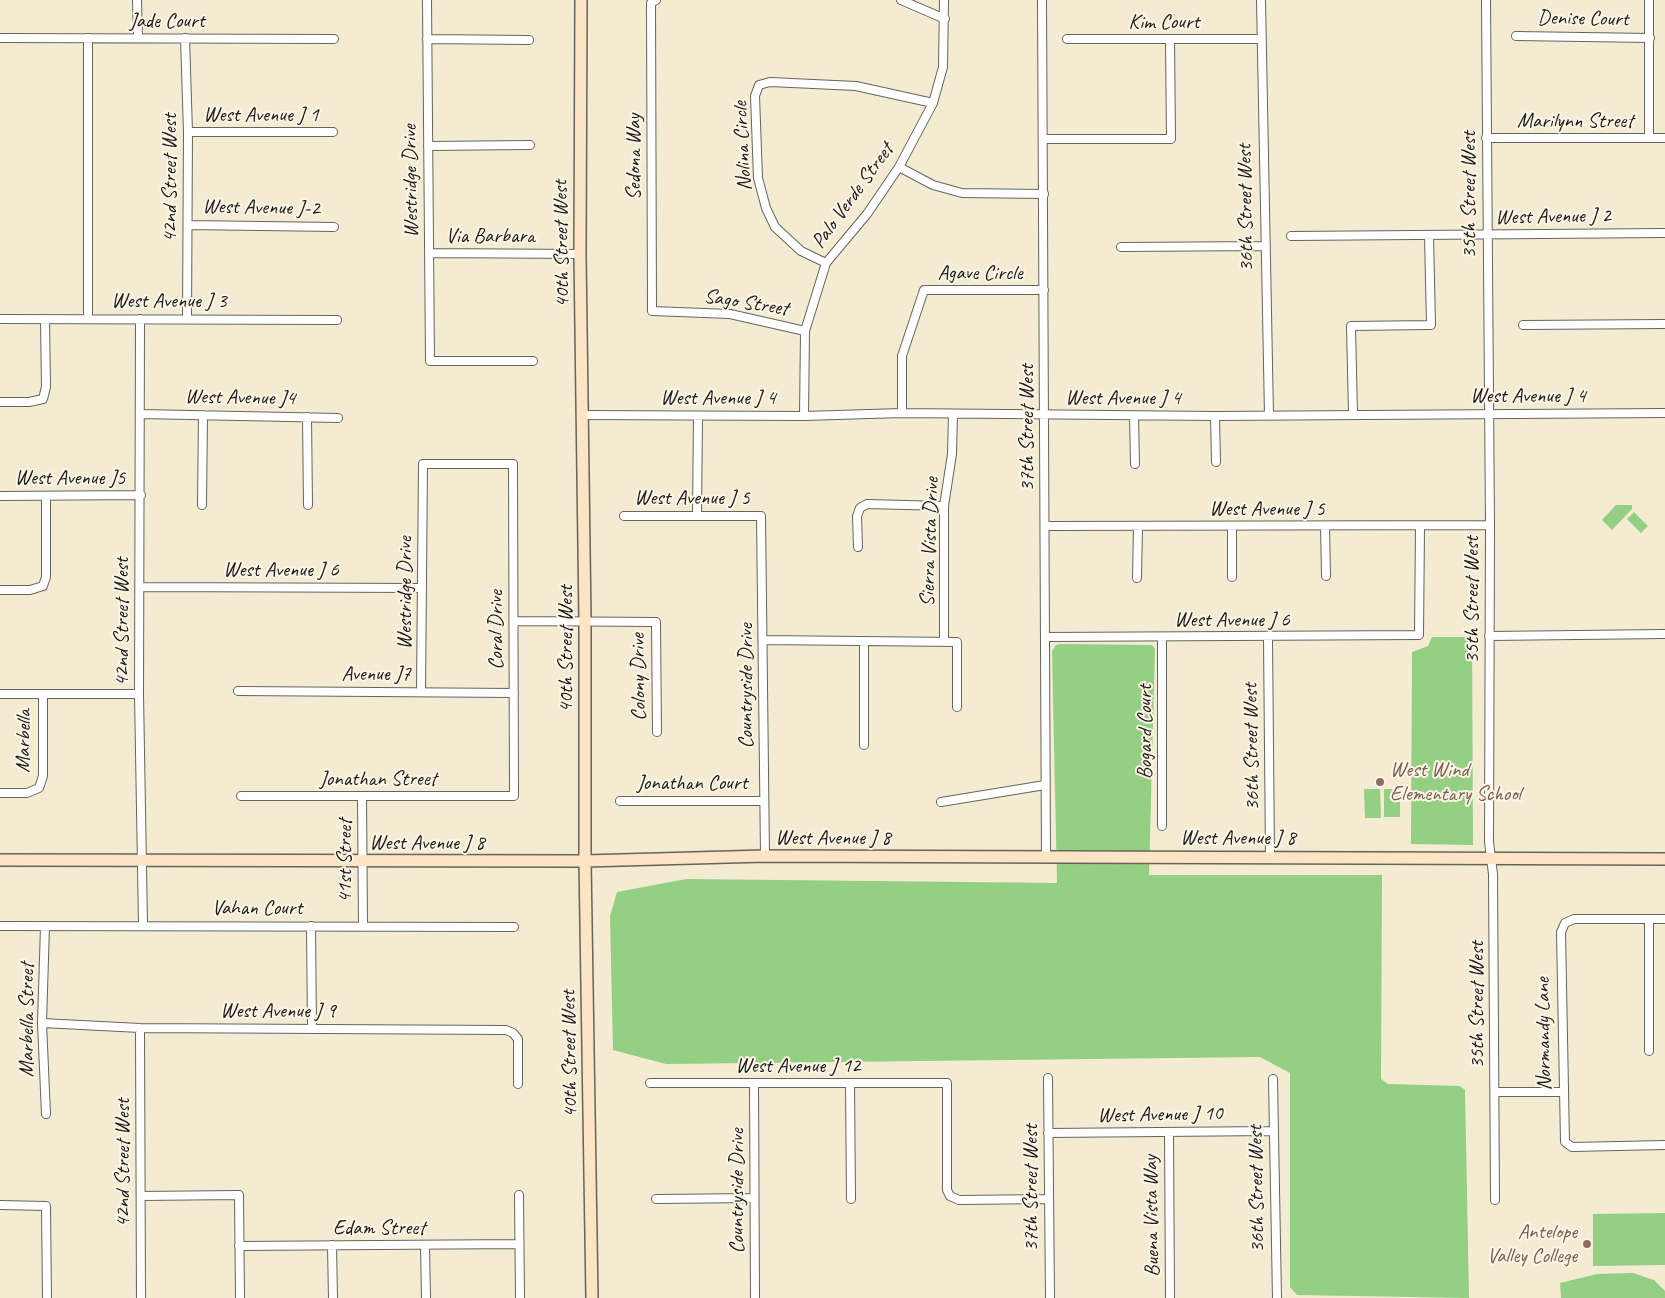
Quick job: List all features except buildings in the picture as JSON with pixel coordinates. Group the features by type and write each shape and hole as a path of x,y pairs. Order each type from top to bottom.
{"street":[{"path":"138,0 138,38"},
{"name":"Westridge Drive","path":"427,0 430,361 533,361"},
{"name":"40th Street West","path":"581,0 581,415 586,621 585,861 592,1298"},
{"path":"901,0 945,19"},
{"name":"Palo Verde Street","path":"804,416 805,331 826,263 867,214 899,166 933,103 943,67 944,0"},
{"name":"37th Street West","path":"1042,0 1046,857"},
{"name":"36th Street West","path":"1261,0 1264,246 1270,415"},
{"name":"35th Street West","path":"1486,0 1486,235 1490,525 1489,842 1493,858 1495,1200"},
{"path":"1649,0 1649,138"},
{"name":"Sedona Way","path":"652,311 654,2"},
{"name":"Denise Court","path":"1516,36 1650,38"},
{"name":"Jade Court","path":"0,38 334,39"},
{"path":"88,38 88,318"},
{"name":"42nd Street West","path":"186,38 188,319"},
{"path":"427,39 529,40"},
{"name":"Kim Court","path":"1067,39 1261,39"},
{"path":"1044,139 1171,139 1170,39"},
{"name":"Nolina Circle","path":"826,263 801,251 775,226 766,208 758,178 755,96 760,85 770,82 856,86 933,103"},
{"name":"West Avenue J 1","path":"188,132 333,132"},
{"name":"Marilynn Street","path":"1486,138 1665,138"},
{"path":"428,146 530,145"},
{"path":"899,166 933,185 962,193 1044,194"},
{"name":"West Avenue J-2","path":"188,225 334,227"},
{"name":"West Avenue J 2","path":"1291,236 1665,233"},
{"path":"1352,414 1351,326 1431,325 1430,236"},
{"path":"1121,247 1264,246"},
{"name":"Via Barbara","path":"430,253 580,254"},
{"name":"Agave Circle","path":"902,414 902,356 924,290 1044,290"},
{"name":"Sago Street","path":"652,311 730,314 805,331"},
{"name":"West Avenue J 3","path":"0,319 337,320"},
{"path":"0,402 29,402 44,399 46,387 45,319"},
{"name":"42nd Street West","path":"140,319 139,694 143,925"},
{"path":"1523,325 1665,324"},
{"name":"West Avenue J 4","path":"581,415 804,416 953,414 1215,416 1665,412"},
{"name":"West Avenue J4","path":"141,414 338,418"},
{"name":"Sierra Vista Drive","path":"944,642 944,506 952,454 953,414"},
{"path":"202,505 203,415"},
{"path":"696,515 698,416"},
{"path":"1134,416 1135,464"},
{"path":"1215,416 1216,462"},
{"path":"307,417 308,505"},
{"name":"Westridge Drive","path":"421,692 423,464"},
{"name":"Coral Drive","path":"423,464 513,464 514,796"},
{"name":"West Avenue J5","path":"0,496 141,495"},
{"path":"0,590 30,590 42,586 46,577 46,496"},
{"path":"858,547 858,516 860,508 867,504 944,506"},
{"name":"West Avenue J 5","path":"624,516 762,516"},
{"name":"Countryside Drive","path":"762,516 765,856"},
{"name":"West Avenue J 5","path":"1045,526 1490,525"},
{"path":"1232,526 1232,577"},
{"path":"1325,526 1326,576"},
{"name":"West Avenue J 6","path":"1045,637 1268,638 1419,636 1420,526"},
{"path":"1137,578 1138,527"},
{"name":"West Avenue J 6","path":"140,588 422,588"},
{"path":"514,621 586,621"},
{"name":"Colony Drive","path":"586,621 656,622 657,732"},
{"path":"1490,636 1665,634"},
{"name":"Bogard Court","path":"1162,638 1162,826"},
{"name":"36th Street West","path":"1268,638 1270,857"},
{"path":"764,640 957,642 957,707"},
{"path":"864,641 864,745"},
{"name":"Avenue J7","path":"238,691 514,693"},
{"path":"0,694 139,694"},
{"name":"Marbella","path":"0,793 27,793 39,788 43,776 43,694"},
{"path":"941,802 1046,785"},
{"name":"Jonathan Street","path":"241,796 514,796"},
{"name":"41st Street","path":"362,796 363,926"},
{"name":"Jonathan Court","path":"620,801 764,801"},
{"name":"West Avenue J 8","path":"0,860 142,862 585,861 765,856 1665,858"},
{"name":"Normandy Lane","path":"1649,919 1574,919 1565,923 1561,932 1565,1142 1567,1145 1595,1148 1665,1146"},
{"path":"1649,1051 1649,919 1665,919"},
{"name":"Vahan Court","path":"0,926 143,925 514,928"},
{"name":"Marbella Street","path":"45,926 42,1023 46,1114"},
{"path":"311,926 312,1029"},
{"name":"West Avenue J 9","path":"42,1023 140,1028 506,1030 514,1033 518,1038 518,1084"},
{"name":"42nd Street West","path":"140,1028 141,1298"},
{"name":"37th Street West","path":"1048,1078 1050,1298"},
{"name":"36th Street West","path":"1272,1079 1276,1298"},
{"name":"Countryside Drive","path":"754,1083 755,1298"},
{"path":"850,1083 851,1199"},
{"name":"West Avenue J 12","path":"650,1084 947,1083 947,1190 950,1196 959,1200 1049,1199"},
{"path":"1494,1092 1563,1092"},
{"name":"West Avenue J 10","path":"1048,1133 1272,1131"},
{"name":"Buena Vista Way","path":"1168,1133 1170,1298"},
{"path":"141,1196 239,1195 240,1298"},
{"path":"519,1195 520,1298"},
{"path":"656,1199 754,1198"},
{"path":"0,1206 46,1206 47,1298"},
{"name":"Edam Street","path":"240,1246 519,1244"},
{"path":"332,1245 333,1298"},
{"path":"425,1245 426,1298"}],"green space":[{"path":"1616,505 1632,505 1632,509 1612,530 1602,520"},
{"path":"1634,512 1648,526 1641,533 1627,519"},
{"path":"1432,637 1472,637 1473,845 1411,844 1412,652 1428,646"},
{"path":"1056,645 1152,645 1155,649 1149,875 1382,875 1381,1079 1388,1084 1460,1086 1465,1090 1469,1298 1297,1295 1290,1287 1290,1073 1260,1057 666,1064 613,1050 610,916 617,892 686,879 1057,883 1052,651"},
{"path":"1364,789 1380,789 1381,818 1365,818"},
{"path":"1384,789 1400,789 1400,817 1384,817"},
{"path":"1665,1213 1665,1265 1593,1266 1593,1214"},
{"path":"1633,1273 1654,1280 1665,1291 1665,1298 1561,1298 1560,1283 1597,1274"}],"place":[{"name":"West Wind Elementary School","path":"1380,782"},
{"name":"Antelope Valley College","path":"1587,1244"}]}
